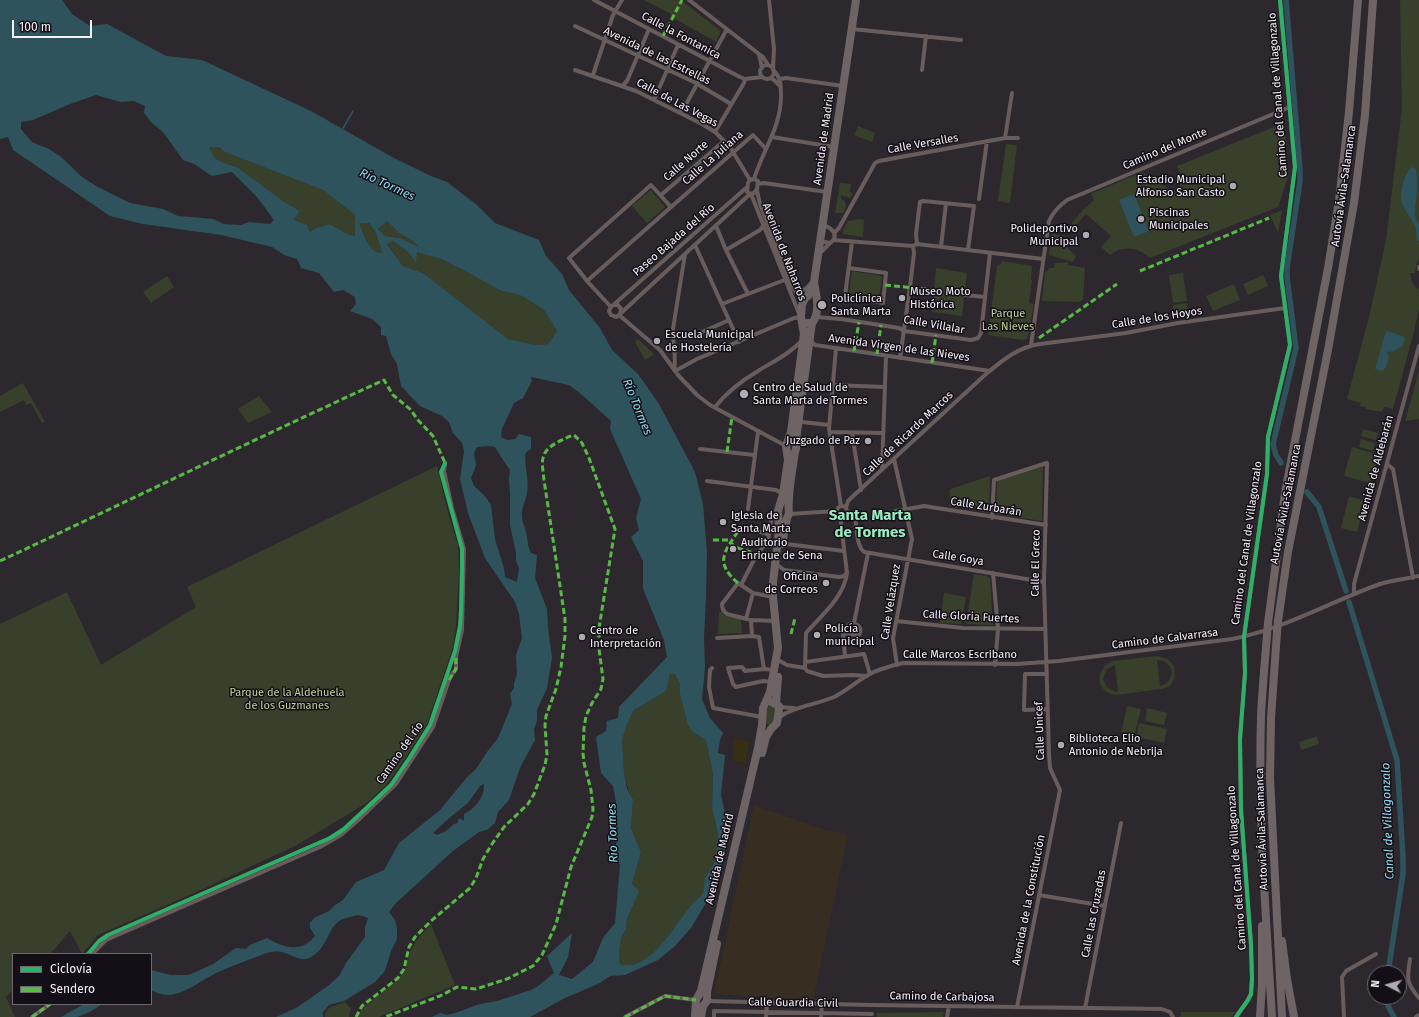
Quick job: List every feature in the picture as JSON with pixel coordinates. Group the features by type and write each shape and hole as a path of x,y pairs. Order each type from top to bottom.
{"highway":[{"name":"Avenida de Madrid","path":"801,318 804,300 814,282 820,241 826,226 827,192 856,0"},
{"name":"Autovía Ávila-Salamanca","path":"1272,1017 1264,883 1260,777 1261,716 1267,635 1285,493 1328,268 1338,201 1349,112 1358,0"},
{"name":"Autovía Ávila-Salamanca","path":"1282,1017 1275,902 1270,778 1271,718 1277,632 1288,552 1328,350 1354,203 1365,115 1373,0"},
{"name":"Avenida de Madrid","path":"813,320 817,302 814,282"},
{"path":"807,297 813,297 817,302"},
{"path":"801,318 804,322 813,320"},
{"path":"778,718 776,687 782,648 778,599 779,566 782,545 783,494 790,448 798,424 806,339 801,325 801,318"},
{"path":"765,704 772,682 778,648 773,582 779,531 783,513 791,432 806,339 813,320"},
{"path":"765,704 769,701 777,706"},
{"name":"Avenida de Madrid","path":"701,1017 702,985 765,704"},
{"name":"Avenida de Madrid","path":"695,1017 701,1001 762,750 766,737 777,723 778,718"},
{"path":"762,721 765,728 771,729"},
{"path":"1260,1017 1262,984 1261,908 1264,883"},
{"path":"1275,902 1281,930 1287,979 1294,1017"}],"street":[{"name":"Calle la Fontanica","path":"594,0 740,78 762,76"},
{"path":"594,75 616,11 622,0"},
{"path":"689,0 765,59 768,66 773,69 780,80 782,88 779,114 772,138 746,188"},
{"path":"769,0 774,49 773,75 770,78"},
{"name":"Camino del Canal de Villagonzalo","path":"1236,1017 1248,1000 1252,979 1251,945 1240,810 1240,739 1245,674 1244,637 1267,474 1268,437 1290,345 1281,276 1295,167 1280,0"},
{"name":"Avenida de las Estrellas","path":"574,26 694,82 731,104"},
{"path":"622,86 627,81 649,29"},
{"path":"678,112 684,108 727,29"},
{"path":"852,29 961,40"},
{"path":"922,70 926,36"},
{"path":"654,100 678,45"},
{"path":"759,54 762,68 760,72 762,76 766,79 770,78 778,83 782,88"},
{"path":"762,68 768,66"},
{"name":"Calle de Las Vegas","path":"575,70 594,75 636,91 715,132 734,153 752,179 758,181 758,184"},
{"path":"715,132 744,83 745,78"},
{"path":"780,80 786,78 843,86"},
{"path":"1005,138 1012,93"},
{"name":"Camino del Monte","path":"1043,260 1049,221 1052,214 1067,200 1290,107"},
{"name":"Calle La Juliana","path":"587,281 753,135 766,149"},
{"path":"772,138 834,146"},
{"name":"Calle Versalles","path":"834,233 839,228 875,163 987,141 1005,138 1018,138"},
{"name":"Calle Norte","path":"661,195 724,141"},
{"path":"980,199 987,141"},
{"path":"750,194 756,192 758,184 764,183 827,192"},
{"path":"671,207 651,185 569,258 587,281 612,306 619,307 620,314 660,350 674,370 697,395 710,405 790,448"},
{"name":"Avenida de Naharros","path":"746,188 764,225 801,318"},
{"name":"Paseo Bajada del Río","path":"612,306 746,188"},
{"name":"Avenida de Naharros","path":"756,192 786,279 801,296 807,297"},
{"name":"Paseo Bajada del Río","path":"620,314 750,194"},
{"path":"900,358 920,202 974,206 968,250"},
{"path":"941,247 946,203"},
{"path":"826,226 842,222"},
{"path":"726,250 760,230 764,225"},
{"path":"716,226 748,294"},
{"path":"818,256 831,242 834,233 826,226"},
{"path":"820,241 941,247 1043,260 1031,345"},
{"path":"849,268 886,273 883,303 845,296 852,242"},
{"path":"695,245 739,342"},
{"path":"964,295 985,297 990,253"},
{"path":"674,370 676,362 673,329 685,254"},
{"name":"Avenida de Naharros","path":"794,289 802,291 810,284 817,265"},
{"path":"722,304 786,279"},
{"name":"Calle Villalar","path":"813,320 841,318 904,330 971,340 978,338 981,333 985,297"},
{"path":"612,306 609,311 611,315 616,317 620,314"},
{"name":"Calle de los Hoyos","path":"1031,345 1126,333 1178,323 1285,308"},
{"path":"674,370 794,318 801,318"},
{"path":"691,337 729,320"},
{"path":"715,407 738,384 806,339"},
{"name":"Avenida Virgen de las Nieves","path":"806,339 816,345 985,372 990,371 1015,351 1031,345"},
{"name":"Avenida de Aldebarán","path":"1354,594 1354,584 1419,346"},
{"path":"836,348 829,425 840,504 837,511"},
{"path":"882,470 886,356"},
{"name":"Calle de Ricardo Marcos","path":"847,510 848,501 985,372"},
{"path":"832,385 885,388"},
{"path":"798,424 802,422 829,425"},
{"path":"748,509 758,432"},
{"path":"830,432 884,433"},
{"path":"852,433 861,490"},
{"path":"700,449 754,455"},
{"path":"894,459 906,509"},
{"name":"Camino del río","path":"93,953 106,940 327,843 356,822 396,784 433,727 450,677 456,669 456,657 462,630 464,549 452,508 444,471 445,463"},
{"name":"Calle El Greco","path":"992,518 994,480 1047,464 1044,582 1046,662"},
{"path":"1387,464 1393,469 1413,578"},
{"path":"707,482 776,490 783,494"},
{"path":"840,504 855,517 861,549 868,553 854,623"},
{"name":"Calle Zurbarán","path":"896,511 924,506 1046,526"},
{"name":"Calle Velázquez","path":"897,665 893,638 912,542 906,509"},
{"path":"840,516 844,516 847,510"},
{"path":"776,621 749,619 725,613 722,604 739,584 757,554 768,541 772,515 783,513 837,511"},
{"path":"806,669 806,633 838,596 847,573 840,516 837,511"},
{"path":"738,530 741,529 761,532 769,535"},
{"path":"782,545 786,544 844,551"},
{"name":"Calle Goya","path":"868,553 1044,582"},
{"path":"779,566 786,570 839,577 844,576 847,573"},
{"path":"993,573 998,629 996,665"},
{"name":"Camino de Calvarrasa","path":"1046,662 1244,637 1292,620 1354,594 1388,582 1419,576"},
{"path":"739,584 752,593 773,597"},
{"path":"752,593 749,619 752,636"},
{"name":"Calle Gloria Fuertes","path":"896,621 934,626 998,629 1045,629"},
{"path":"843,633 859,635 861,628 854,623 848,624 843,633 845,656"},
{"path":"717,638 759,637 764,669"},
{"path":"780,661 787,665 806,669 822,676 853,674 869,675 864,654 805,662"},
{"name":"Calle Marcos Escribano","path":"778,718 786,712 832,698 869,675 897,665 910,663 996,665 1046,662"},
{"name":"Calle Unicef","path":"1046,662 1050,768 1060,790 1059,797"},
{"path":"772,682 763,681 736,687 733,684 728,668 742,667 745,671 764,669 774,670"},
{"path":"712,668 710,670 709,686 713,708 762,721"},
{"path":"853,674 855,685"},
{"path":"1047,674 1025,674 1024,710 1048,709"},
{"name":"Calle Marcos Escribano","path":"777,706 797,708"},
{"name":"Avenida de la Constitución","path":"1017,1007 1059,797"},
{"name":"Calle las Cruzadas","path":"1085,1008 1121,823"},
{"path":"1039,894 1105,906"},
{"path":"1344,1017 1343,974 1376,954"},
{"path":"1410,959 1408,983 1419,998"},
{"name":"Camino de Carbajosa","path":"626,1017 665,996 701,1001 1162,1009 1170,1012 1173,1017"},
{"path":"766,1017 767,1002"},
{"path":"822,1004 822,1015"},
{"path":"32,1017 49,1005"},
{"path":"872,1005 872,1015"},
{"path":"947,1017 949,1006"},
{"name":"Calle Guardia Civil","path":"714,1017 714,1010 822,1015 872,1015"}],"shaded area":[{"path":"754,804 820,828 848,835 813,1000 714,994"}],"green space":[{"path":"644,0 681,0 721,31 716,42 670,16 671,14"},
{"path":"1400,0 1419,0 1419,259 1415,273 1410,273 1415,286 1419,290 1419,309 1393,409 1384,407 1382,412 1365,409 1366,407 1360,406 1361,403 1347,399 1369,317 1386,240 1402,108"},
{"path":"1284,123 1288,166 1287,180 1278,207 1150,258 1141,251 1130,249 1120,250 1110,255 1101,247 1111,236 1086,214 1071,230 1068,228 1082,211 1094,200 1091,194 1142,172 1175,193 1183,180 1177,166"},
{"path":"858,126 875,133 872,142 854,135"},
{"path":"1006,144 1017,145 1010,203 998,201"},
{"path":"209,147 219,147 226,152 323,190 355,215 356,236 347,234 330,224 310,232 306,225 293,220 300,211 283,201 237,167 224,163 215,158"},
{"path":"840,183 851,184 850,192 853,193 850,199 841,195 841,199 845,201 846,206 843,213 835,213"},
{"path":"651,190 665,207 647,223 632,206"},
{"path":"1282,210 1278,233 1270,215"},
{"path":"859,219 864,220 863,237 843,234 843,230 848,221"},
{"path":"387,221 399,233 413,241 420,248 400,238 385,236 378,229"},
{"path":"359,223 369,223 376,233 382,253 373,250"},
{"path":"1052,233 1065,238 1061,242 1076,256 1073,262 1049,255"},
{"path":"393,241 408,252 415,262 417,252 441,259 499,290 522,296 544,310 557,331 548,344 537,345 508,339 423,273 403,266 387,243"},
{"name":"Parque Las Nieves","path":"1002,261 1032,266 1029,303 1034,304 1027,339 1022,340 988,335 997,266 1001,264"},
{"path":"1068,262 1068,265 1085,268 1083,300 1078,302 1042,301 1045,272 1048,271 1049,268 1054,268 1055,263"},
{"path":"936,268 967,273 962,316 932,312"},
{"path":"852,271 882,276 879,299 849,293"},
{"path":"1183,273 1187,301 1173,303 1169,275"},
{"path":"1263,275 1268,286 1248,295 1243,284"},
{"path":"167,276 174,287 151,303 143,292"},
{"path":"1234,284 1240,300 1213,311 1206,296"},
{"path":"1187,303 1188,313 1174,315 1173,305"},
{"path":"638,339 654,354 645,360 635,342"},
{"path":"1419,371 1419,419 1405,421"},
{"path":"23,383 45,422 42,423 31,403 26,405 24,400 0,412 0,396"},
{"path":"259,396 272,412 248,423 238,409"},
{"path":"1363,429 1378,433 1376,440 1361,436"},
{"path":"1361,439 1375,443 1373,451 1359,447"},
{"path":"1352,447 1379,455 1370,483 1344,476"},
{"name":"Parque de la Aldehuela de los Guzmanes","path":"437,466 448,513 458,545 459,571 456,627 453,647 427,724 386,785 368,802 297,845 192,894 98,935 83,953 70,931 51,953 12,953 12,991 6,997 15,1017 0,1017 0,624 67,592 101,665 196,607 187,587"},
{"path":"1043,467 1042,521 996,514 997,481"},
{"path":"990,476 989,513 982,512 982,509 958,506 957,508 949,506 950,489"},
{"path":"1349,496 1365,501 1357,532 1341,528"},
{"path":"974,574 987,576 990,579 993,625 966,624"},
{"path":"944,593 966,597 961,624 940,623"},
{"path":"719,612 722,612 723,615 741,619 742,633 718,634"},
{"path":"1158,656 1169,660 1174,667 1175,677 1170,686 1162,689 1116,695 1104,690 1100,680 1102,669 1113,661","holes":["1157,660 1166,663 1170,666 1172,671 1169,681 1160,686","1115,665 1118,691 1116,692 1107,687 1103,679 1107,669"]},
{"path":"670,674 675,674 680,684 680,694 693,732 706,739 713,774 712,807 718,835 717,851 714,863 705,878 704,894 695,901 668,937 659,947 641,962 631,965 620,965 619,956 621,938 626,929 627,919 632,907 632,884 641,852 631,828 633,799 628,789 624,772 622,740 627,724 634,710 665,691"},
{"path":"772,705 776,708 774,722 771,725 768,725 765,722 767,708"},
{"path":"1127,706 1141,709 1134,737 1121,734"},
{"path":"1147,708 1167,713 1164,725 1145,721"},
{"path":"1139,723 1167,729 1164,743 1136,737"},
{"path":"1317,736 1319,744 1301,750 1299,742"},
{"path":"431,924 455,985 379,1017 358,1017 363,1008 399,979 406,968 411,950 416,941"},
{"path":"345,1002 351,1009 349,1017 325,1017 329,1008"},
{"path":"944,1012 943,1017 877,1017 877,1013"},
{"path":"1181,1012 1235,1012 1231,1017 1179,1017"}],"sand":[{"path":"734,739 749,742 746,763 734,761"}],"water":[{"name":"Río Tormes","path":"0,0 62,0 72,14 90,26 107,24 166,56 202,60 311,111 392,157 447,182 477,205 495,223 539,240 546,256 562,274 569,290 600,328 612,350 638,374 659,404 695,472 703,504 707,553 704,638 705,668 702,699 710,718 723,733 720,740 718,753 725,755 721,795 728,827 725,853 712,893 691,928 674,947 658,960 625,975 610,976 600,983 565,998 530,1017 432,1017 440,1013 447,1015 480,1004 497,1001 531,990 538,986 554,973 547,956 572,933 568,957 559,975 572,979 593,962 603,938 615,923 620,865 616,858 616,802 613,786 601,773 596,737 606,731 607,721 618,718 619,707 667,657 664,640 643,589 643,561 631,537 639,530 636,518 641,499 610,429 611,421 569,385 531,377 532,381 523,398 514,403 502,429 501,437 507,440 515,439 519,434 531,437 531,449 525,456 528,488 522,511 522,519 531,553 537,555 535,578 547,609 552,658 547,688 537,710 537,721 534,729 535,740 520,768 509,800 498,812 495,823 487,830 479,832 453,851 396,903 389,912 395,920 397,939 391,951 385,971 375,982 344,1001 329,1005 323,1012 323,1017 276,1017 298,1007 339,976 346,963 365,937 365,927 368,918 366,917 355,915 339,921 335,925 321,949 307,959 300,959 279,951 270,952 216,973 175,994 164,995 152,990 152,970 171,975 189,975 213,964 236,948 246,949 250,945 267,938 286,946 298,947 304,945 315,936 310,928 310,923 314,918 329,911 343,900 356,882 384,870 399,843 440,810 468,776 476,769 498,738 512,704 510,694 514,688 517,674 516,655 522,638 519,614 515,602 485,558 468,513 460,479 464,451 462,443 453,433 449,422 442,416 420,406 401,386 397,364 391,354 386,336 381,335 381,327 372,319 350,311 356,304 355,297 343,290 334,292 319,273 301,268 297,259 284,255 272,247 221,235 143,224 110,216 13,150 8,137 0,139","holes":["96,95 121,102 134,101 145,106 144,113 152,123 163,132 183,160 194,164 212,176 232,172 257,197 274,220 270,224 249,222 241,225 223,224 214,219 178,216 163,209 130,203 98,187 82,177 60,156 49,149 32,142 21,129 21,122 33,120 70,104","209,147 219,147 225,152 323,190 355,215 355,236 347,234 330,224 314,229 310,232 307,225 294,220 300,211 283,201 237,167 224,163 215,158","387,221 399,233 413,241 419,247 400,238 385,236 378,229","359,223 369,223 376,233 382,253 373,250 367,242","393,241 408,252 416,263 417,252 441,259 499,290 522,296 544,310 557,331 548,344 537,345 508,339 423,273 403,266 387,244","477,447 495,447 510,470 510,525 516,553 516,561 519,568 517,582 505,577 504,568 495,539 491,505 485,496 474,486 471,478 476,465 474,453","670,674 675,674 680,684 680,694 688,725 693,732 706,740 713,774 712,807 718,835 717,851 714,863 705,878 703,894 693,903 659,947 650,956 640,962 630,965 620,964 619,956 621,938 626,929 627,919 639,891 632,884 641,852 631,828 633,799 627,789 624,772 622,740 627,724 634,710 666,691","484,784 483,793 472,809 464,814 464,821 460,818 458,823 454,824 446,831 437,835 433,833 468,803 480,786"]},
{"path":"1411,167 1416,169 1417,176 1415,215 1419,225 1419,241 1417,240 1415,225 1404,209 1401,197 1402,186"},
{"path":"1134,194 1149,231 1134,237 1119,200"},
{"path":"1386,331 1405,337 1403,346 1392,352 1388,351 1387,354 1389,355 1386,367 1382,371 1375,369"},
{"path":"82,1005 101,1005 94,1010 77,1017 61,1017"}],"waterway":[{"name":"Canal de Villagonzalo","path":"1281,463 1276,455 1273,444 1296,348 1287,268 1300,181 1286,0"},
{"path":"342,130 353,111"},
{"name":"Canal de Villagonzalo","path":"1307,492 1319,507 1346,591"},
{"name":"Canal de Villagonzalo","path":"1349,602 1397,760 1403,874 1389,965"},
{"name":"Canal de Villagonzalo","path":"1388,1005 1394,1017"}],"marked path":[{"path":"663,36 682,0"},
{"path":"1140,271 1269,218"},
{"path":"1039,338 1117,284"},
{"path":"885,285 935,290"},
{"path":"854,351 859,322"},
{"path":"877,354 881,325"},
{"path":"932,363 936,335"},
{"path":"0,561 384,380 393,395 411,410 417,419 433,436 445,466"},
{"path":"727,452 732,417"},
{"path":"356,1017 362,1006 398,978 404,969 409,947 415,937 431,921 470,888 476,878 483,859 492,844 504,827 528,804 534,794 545,765 547,755 545,725 546,716 556,689 561,667 565,636 565,619 542,463 544,454 547,450 556,443 574,435 582,443 589,458 615,529 599,628 599,649 603,679 601,689 586,716 584,728 583,753 591,790 593,809 592,817 571,867 556,924 542,955 533,966 507,979 476,989 457,987 440,996 385,1017"},
{"path":"885,514 896,511"},
{"path":"738,583 726,570 724,558 729,545 739,530"},
{"path":"713,540 728,540 735,547 757,554"},
{"path":"791,634 795,618"},
{"path":"449,680 456,669 456,656"},
{"path":"625,1017 665,996 696,1000"},
{"path":"32,1017 49,1005"}],"cycle path":[{"path":"1236,1017 1251,994 1252,979 1251,945 1241,810 1240,739 1245,673 1244,637 1267,474 1268,437 1290,345 1281,276 1295,167 1280,0"},
{"path":"89,953 99,941 108,935 330,838 344,829 391,785 430,725 455,651 460,626 462,549 441,472 445,463"}],"place":[{"name":"Estadio Municipal Alfonso San Casto","path":"1233,186"},
{"name":"Piscinas Municipales","path":"1141,219"},
{"name":"Polideportivo Municipal","path":"1086,235"},
{"name":"Museo Moto Histórica","path":"902,298"},
{"name":"Policlínica Santa Marta","path":"822,305"},
{"name":"Escuela Municipal de Hostelería","path":"657,341"},
{"name":"Centro de Salud de Santa Marta de Tormes","path":"744,394"},
{"name":"Juzgado de Paz","path":"868,441"},
{"name":"Iglesia de Santa Marta","path":"723,522"},
{"name":"Auditorio Enrique de Sena","path":"733,549"},
{"name":"Oficina de Correos","path":"826,583"},
{"name":"Policía municipal","path":"817,635"},
{"name":"Centro de Interpretación","path":"582,637"},
{"name":"Biblioteca Elio Antonio de Nebrija","path":"1061,745"}],"district":[{"name":"Santa Marta de Tormes","path":"870,524"}]}
